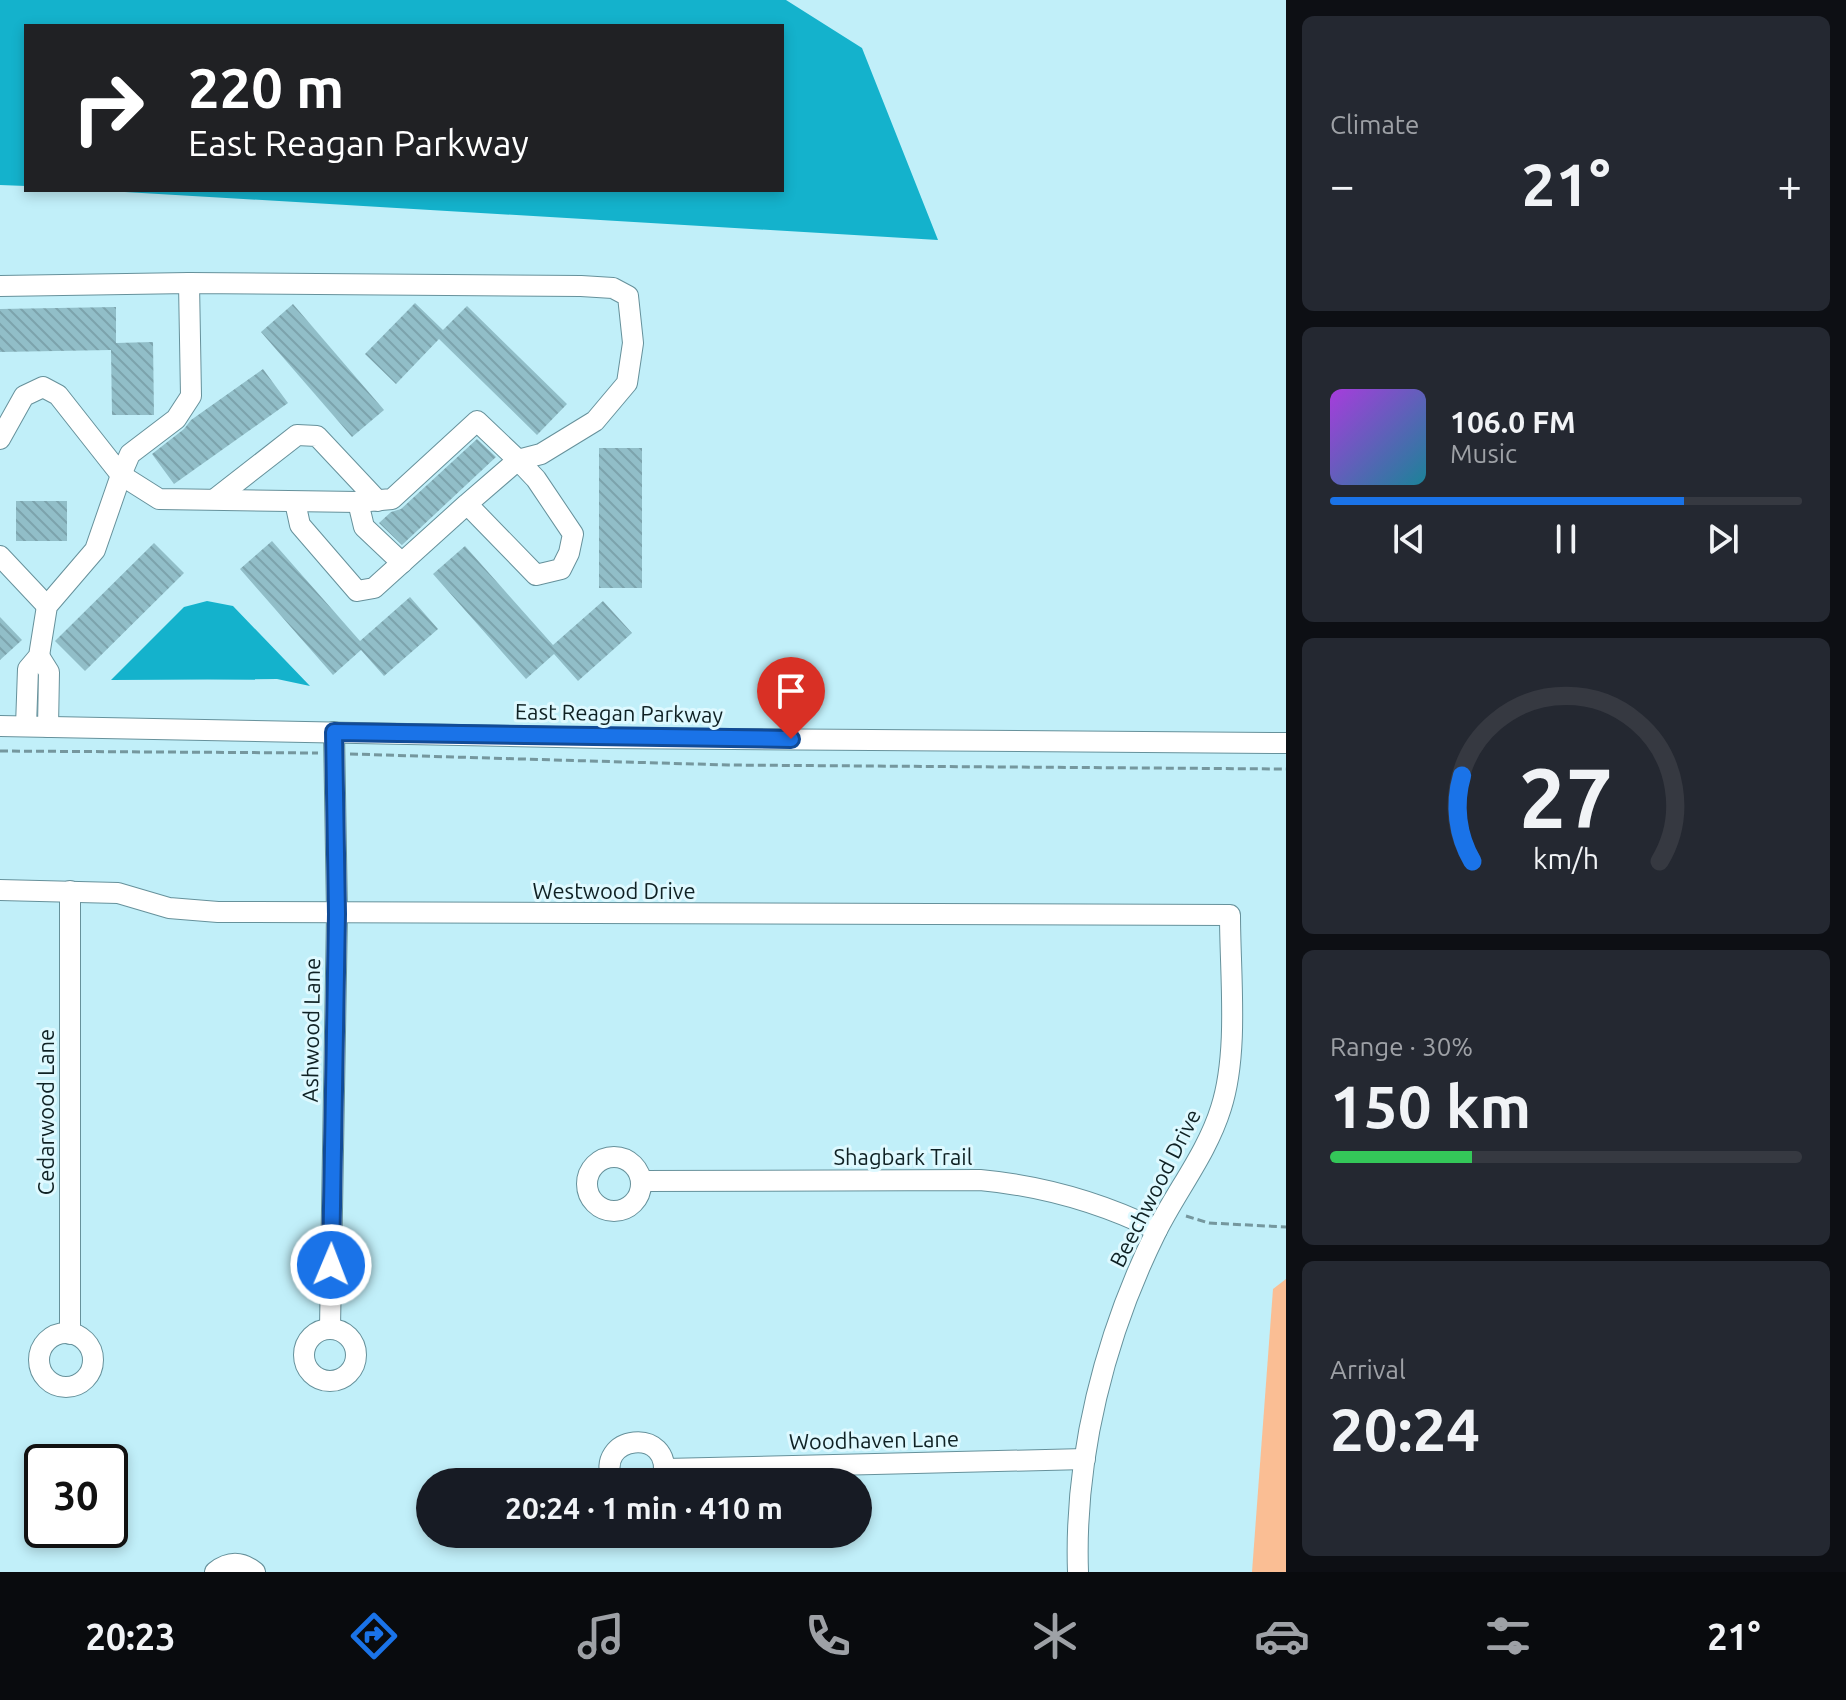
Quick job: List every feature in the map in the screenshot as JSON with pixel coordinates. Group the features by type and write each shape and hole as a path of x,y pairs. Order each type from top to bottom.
{"street":[{"path":"26,726 28,669 39,656 47,606 95,550 130,454 176,419 191,396 189,283"},
{"path":"0,286 189,283 581,286 613,288 628,296 633,343 627,383 595,421 541,454 518,460 374,588 357,591 300,525 295,502"},
{"path":"0,439 24,396 43,387 58,395 121,475 159,499 368,501 392,499 477,421 536,479 573,534 561,569 536,575 467,504"},
{"path":"215,499 297,435 317,436 368,501 364,527 402,563"},
{"path":"0,556 47,606"},
{"path":"39,656 49,672 48,727"},
{"name":"East Reagan Parkway","path":"0,726 605,738 1286,743"},
{"name":"Ashwood Lane","path":"330,1328 337,914 334,732"},
{"name":"Westwood Drive","path":"0,890 118,893 169,908 194,910 337,914 1230,915"},
{"name":"Cedarwood Lane","path":"70,891 70,1334"},
{"name":"Beechwood Drive","path":"1078,1572 1085,1459 1107,1357 1124,1307 1157,1230 1208,1140 1221,1108 1229,1074 1230,915"},
{"name":"Shagbark Trail","path":"641,1181 980,1180 1058,1191 1093,1202 1157,1230"},
{"name":"Woodhaven Lane","path":"610,1468 615,1452 624,1444 635,1441 656,1448 662,1458 663,1468"},
{"name":"Woodhaven Lane","path":"848,1468 1085,1459"},
{"path":"215,1572 233,1563 245,1565 255,1572"}],"path":[{"path":"0,751 334,754 728,765 1286,769"},
{"path":"1167,1211 1209,1223 1286,1227"}],"shaded area":[{"path":"1286,1279 1286,1572 1252,1572 1273,1289"}],"water":[{"path":"0,0 786,0 862,48 938,240 125,192 784,192 784,24 24,24 24,186 0,185"},
{"path":"207,601 233,606 310,686 277,679 111,680 184,607"}],"building":[{"path":"415,303 443,330 467,306 567,404 537,435 439,339 396,384 365,354"},
{"path":"293,304 384,410 352,437 261,332"},
{"path":"116,307 116,343 153,342 154,415 112,415 111,350 0,352 0,309"},
{"path":"263,369 288,403 174,484 152,454 191,420"},
{"path":"477,439 496,457 402,545 379,523 391,512 401,509"},
{"path":"599,448 642,448 642,588 599,588"},
{"path":"16,501 67,501 67,541 16,541"},
{"path":"272,541 360,641 410,597 438,629 384,676 361,650 333,675 240,569"},
{"path":"154,543 184,573 85,671 55,641"},
{"path":"465,546 553,645 603,601 632,633 578,681 554,654 526,679 433,574"},
{"path":"0,617 22,640 0,660"}],"route":[{"path":"331,1265 337,914 334,732 791,739"}]}
